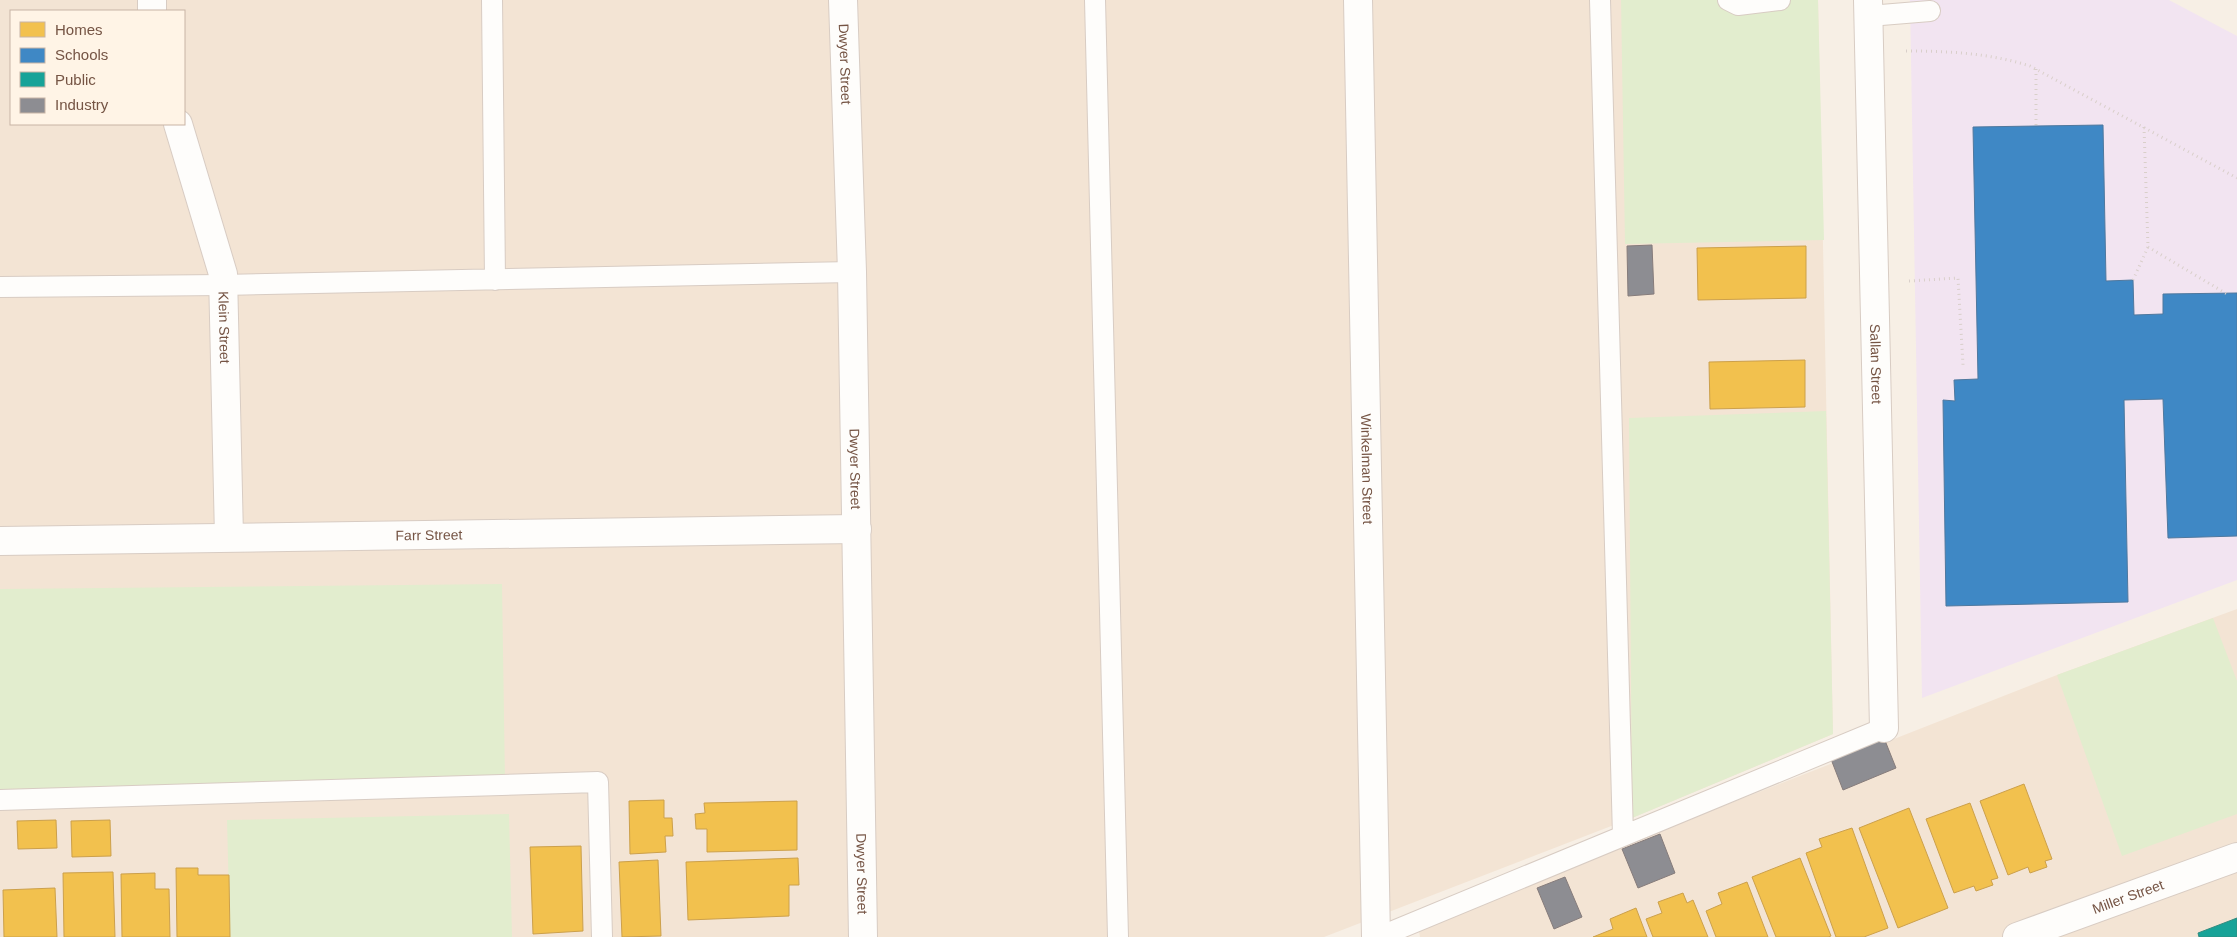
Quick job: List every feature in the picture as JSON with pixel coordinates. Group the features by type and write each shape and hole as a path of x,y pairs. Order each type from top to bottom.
{"street":[{"name":"Dwyer Street","path":"844,0 852,272 863,937"},
{"name":"Winkelman Street","path":"1358,0 1377,937"},
{"name":"Sallan Street","path":"1869,8 1884,728"},
{"name":"Klein Street","path":"178,125 223,274 229,537"},
{"name":"Farr Street","path":"0,541 857,529"},
{"name":"Miller Street","path":"2016,937 2237,856"}],"lane":[{"path":"492,0 495,280"},
{"path":"1095,0 1118,937"},
{"path":"1600,0 1623,836"},
{"path":"1728,0 1738,5 1780,0"},
{"path":"1869,8 1930,11"},
{"path":"0,287 223,285 852,272"},
{"path":"1377,937 1884,728"},
{"path":"0,800 598,782 602,937"}],"path":[{"path":"1901,51 1954,51 2006,58 2036,68 2237,178"},
{"path":"2036,68 2036,126"},
{"path":"2133,280 2148,247 2144,127"},
{"path":"2148,247 2227,294"},
{"path":"1906,281 1958,278 1963,365"}],"shaded area":[{"path":"0,0 1818,0 1833,734 1632,818 1324,937 0,937"},
{"path":"1910,0 2169,0 2237,36 2237,580 1922,698"},
{"path":"2237,609 2237,937 1420,937 1418,926 2057,675"}],"green space":[{"path":"1621,0 1818,0 1824,240 1625,244"},
{"path":"1826,411 1833,734 1632,818 1629,418"},
{"path":"502,584 505,782 0,789 0,589"},
{"path":"2213,618 2237,681 2237,814 2122,856 2057,675"},
{"path":"509,814 512,937 230,937 227,820"}],"building: Homes":[{"path":"1806,246 1806,298 1698,300 1697,248"},
{"path":"1805,360 1805,407 1710,409 1709,362"},
{"path":"2024,784 2052,859 2045,861 2047,867 2030,873 2028,867 2008,875 1980,801"},
{"path":"664,800 664,818 672,818 673,836 665,836 666,852 630,854 629,801"},
{"path":"797,801 797,850 707,852 707,829 696,829 695,814 705,813 704,803"},
{"path":"1970,803 1998,878 1991,880 1993,885 1976,891 1974,886 1954,893 1926,819"},
{"path":"1909,808 1948,908 1898,928 1859,828"},
{"path":"56,820 57,848 18,849 17,821"},
{"path":"110,820 111,856 72,857 71,821"},
{"path":"1852,828 1888,928 1864,937 1836,937 1806,853 1822,847 1819,839"},
{"path":"581,846 583,931 533,934 530,847"},
{"path":"798,858 799,885 789,885 789,916 688,920 686,862"},
{"path":"1800,858 1831,936 1776,937 1752,877"},
{"path":"658,860 661,936 622,937 619,862"},
{"path":"176,868 198,868 198,875 229,875 230,937 177,937"},
{"path":"113,872 115,937 64,937 63,873"},
{"path":"155,873 155,889 169,889 170,937 122,937 121,874"},
{"path":"1747,882 1768,937 1716,937 1706,911 1722,904 1718,893"},
{"path":"55,888 57,937 4,937 3,890"},
{"path":"1683,893 1687,903 1693,900 1708,937 1653,937 1646,919 1662,913 1658,902"},
{"path":"1636,908 1647,937 1593,937 1613,929 1610,919"}],"building: Schools":[{"path":"2103,125 2106,281 2133,280 2134,315 2163,314 2163,294 2237,293 2237,536 2168,538 2163,399 2124,400 2128,602 1946,606 1943,400 1955,401 1954,380 1978,379 1973,127"}],"building: Public":[{"path":"2237,918 2237,937 2199,937 2198,933"}],"building: Industry":[{"path":"1652,245 1654,294 1628,296 1627,246"},
{"path":"1882,733 1896,768 1843,790 1829,754"},
{"path":"1660,834 1675,873 1638,888 1622,849"},
{"path":"1565,877 1582,917 1554,929 1537,888"}]}
